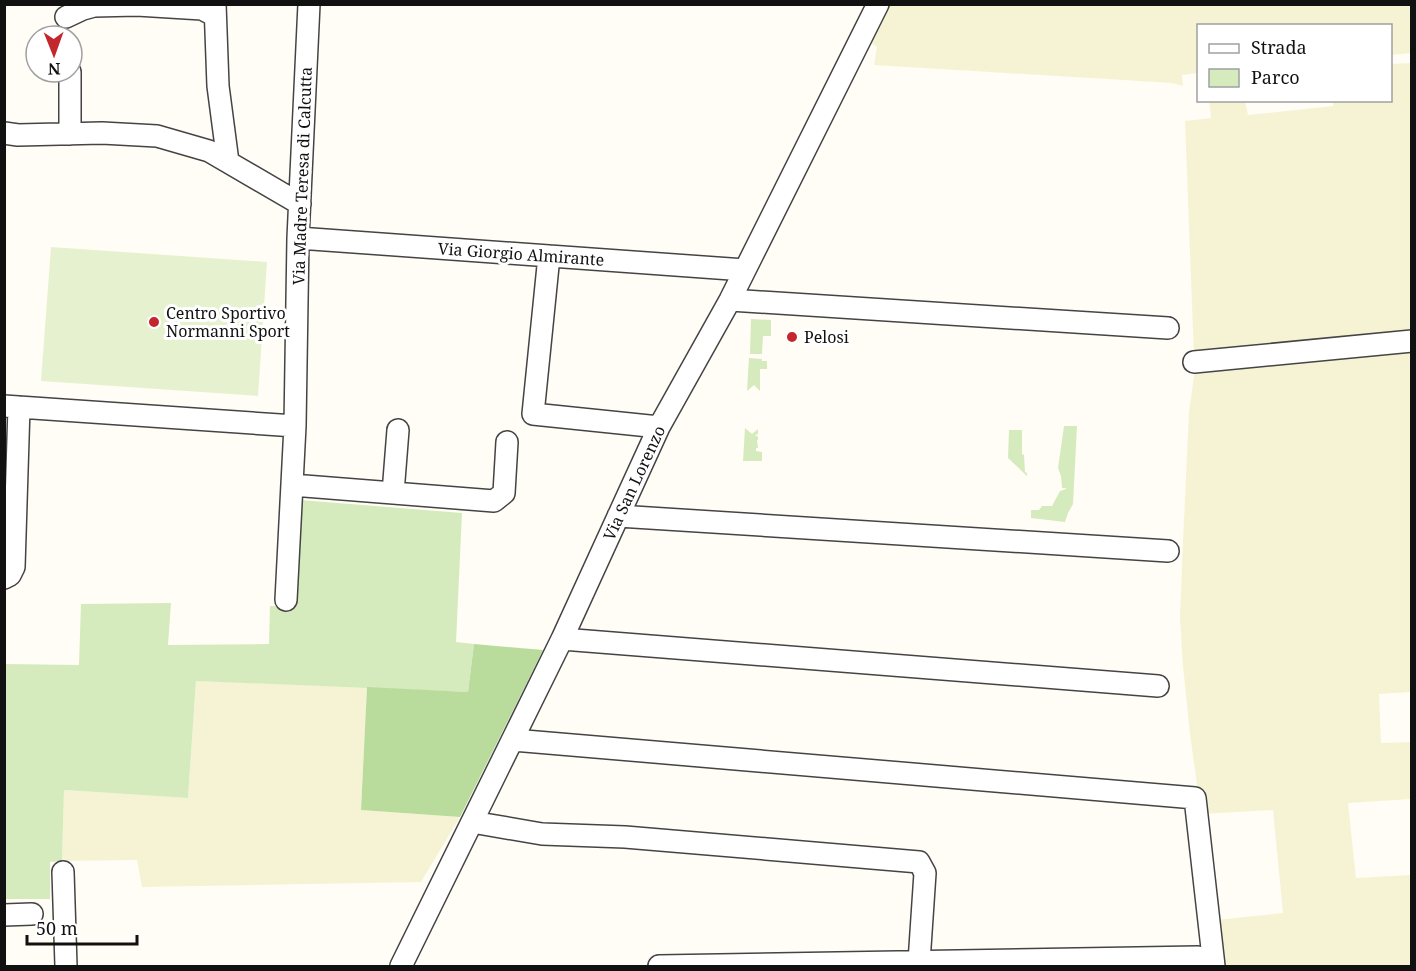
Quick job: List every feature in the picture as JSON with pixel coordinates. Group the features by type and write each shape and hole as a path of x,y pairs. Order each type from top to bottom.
{"street":[{"name":"Via Madre Teresa di Calcutta","path":"286,600 295,426 298,238 309,4"},
{"name":"Via San Lorenzo","path":"401,966 562,639 659,427 730,300 878,4"},
{"path":"66,19 83,9 94,6 137,5 214,10 218,86 228,162"},
{"path":"70,84 70,134"},
{"path":"4,133 18,135 102,133 157,136 209,151 300,204"},
{"name":"Via Giorgio Almirante","path":"298,238 745,270"},
{"path":"549,256 532,414 659,427"},
{"path":"730,300 1168,328"},
{"path":"1194,362 1412,341"},
{"path":"4,578 10,575 14,567 12,407 295,426"},
{"path":"393,493 398,430"},
{"path":"292,485 494,501 504,493 507,442"},
{"path":"618,516 1168,551"},
{"path":"562,639 1158,686"},
{"path":"513,740 1196,798 1213,966"},
{"path":"472,822 542,834 625,837 919,862 925,873 919,962"},
{"path":"63,872 66,966"},
{"path":"4,915 32,914"},
{"path":"659,966 847,965 919,962 1084,963 1198,957 1213,966"}],"shaded area":[{"path":"885,5 1411,5 1411,53 1392,55 1392,24 1197,24 1197,73 1182,75 1183,86 1172,83 874,65 877,47 867,40"},
{"path":"1411,63 1411,337 1194,358 1185,121 1211,118 1209,102 1245,102 1248,115 1333,106 1333,102 1392,102 1392,64"},
{"path":"1411,347 1411,692 1379,694 1381,743 1411,742 1411,799 1348,803 1356,878 1411,875 1411,966 1219,966 1216,920 1283,913 1273,810 1201,814 1190,734 1180,618 1189,412 1195,369"},
{"path":"196,681 367,687 361,810 460,817 421,882 142,887 137,860 62,861 64,790 188,798"}],"green space":[{"name":"Centro Sportivo Normanni Sport","path":"51,247 267,262 258,396 41,381"},
{"path":"751,319 771,320 771,336 763,336 762,354 750,354"},
{"path":"749,358 767,361 767,369 760,369 760,391 754,385 747,391"},
{"path":"1064,426 1077,426 1073,504 1065,522 1031,518 1031,510 1039,510 1042,506 1052,506 1060,491 1066,489 1062,488 1058,468"},
{"path":"745,428 752,434 758,429 758,434 755,435 758,437 756,451 762,452 762,461 743,461"},
{"path":"1009,430 1022,430 1022,454 1027,476 1008,458"},
{"path":"300,500 462,513 456,642 474,644 468,692 196,681 188,798 64,790 62,861 50,862 50,899 5,899 4,664 79,665 81,604 171,603 168,645 269,644 270,606 296,606"},
{"path":"474,644 543,650 460,817 361,810 367,687 468,692"}],"place":[{"name":"Centro Sportivo Normanni Sport","path":"154,322"},
{"name":"Pelosi","path":"792,337"}]}
